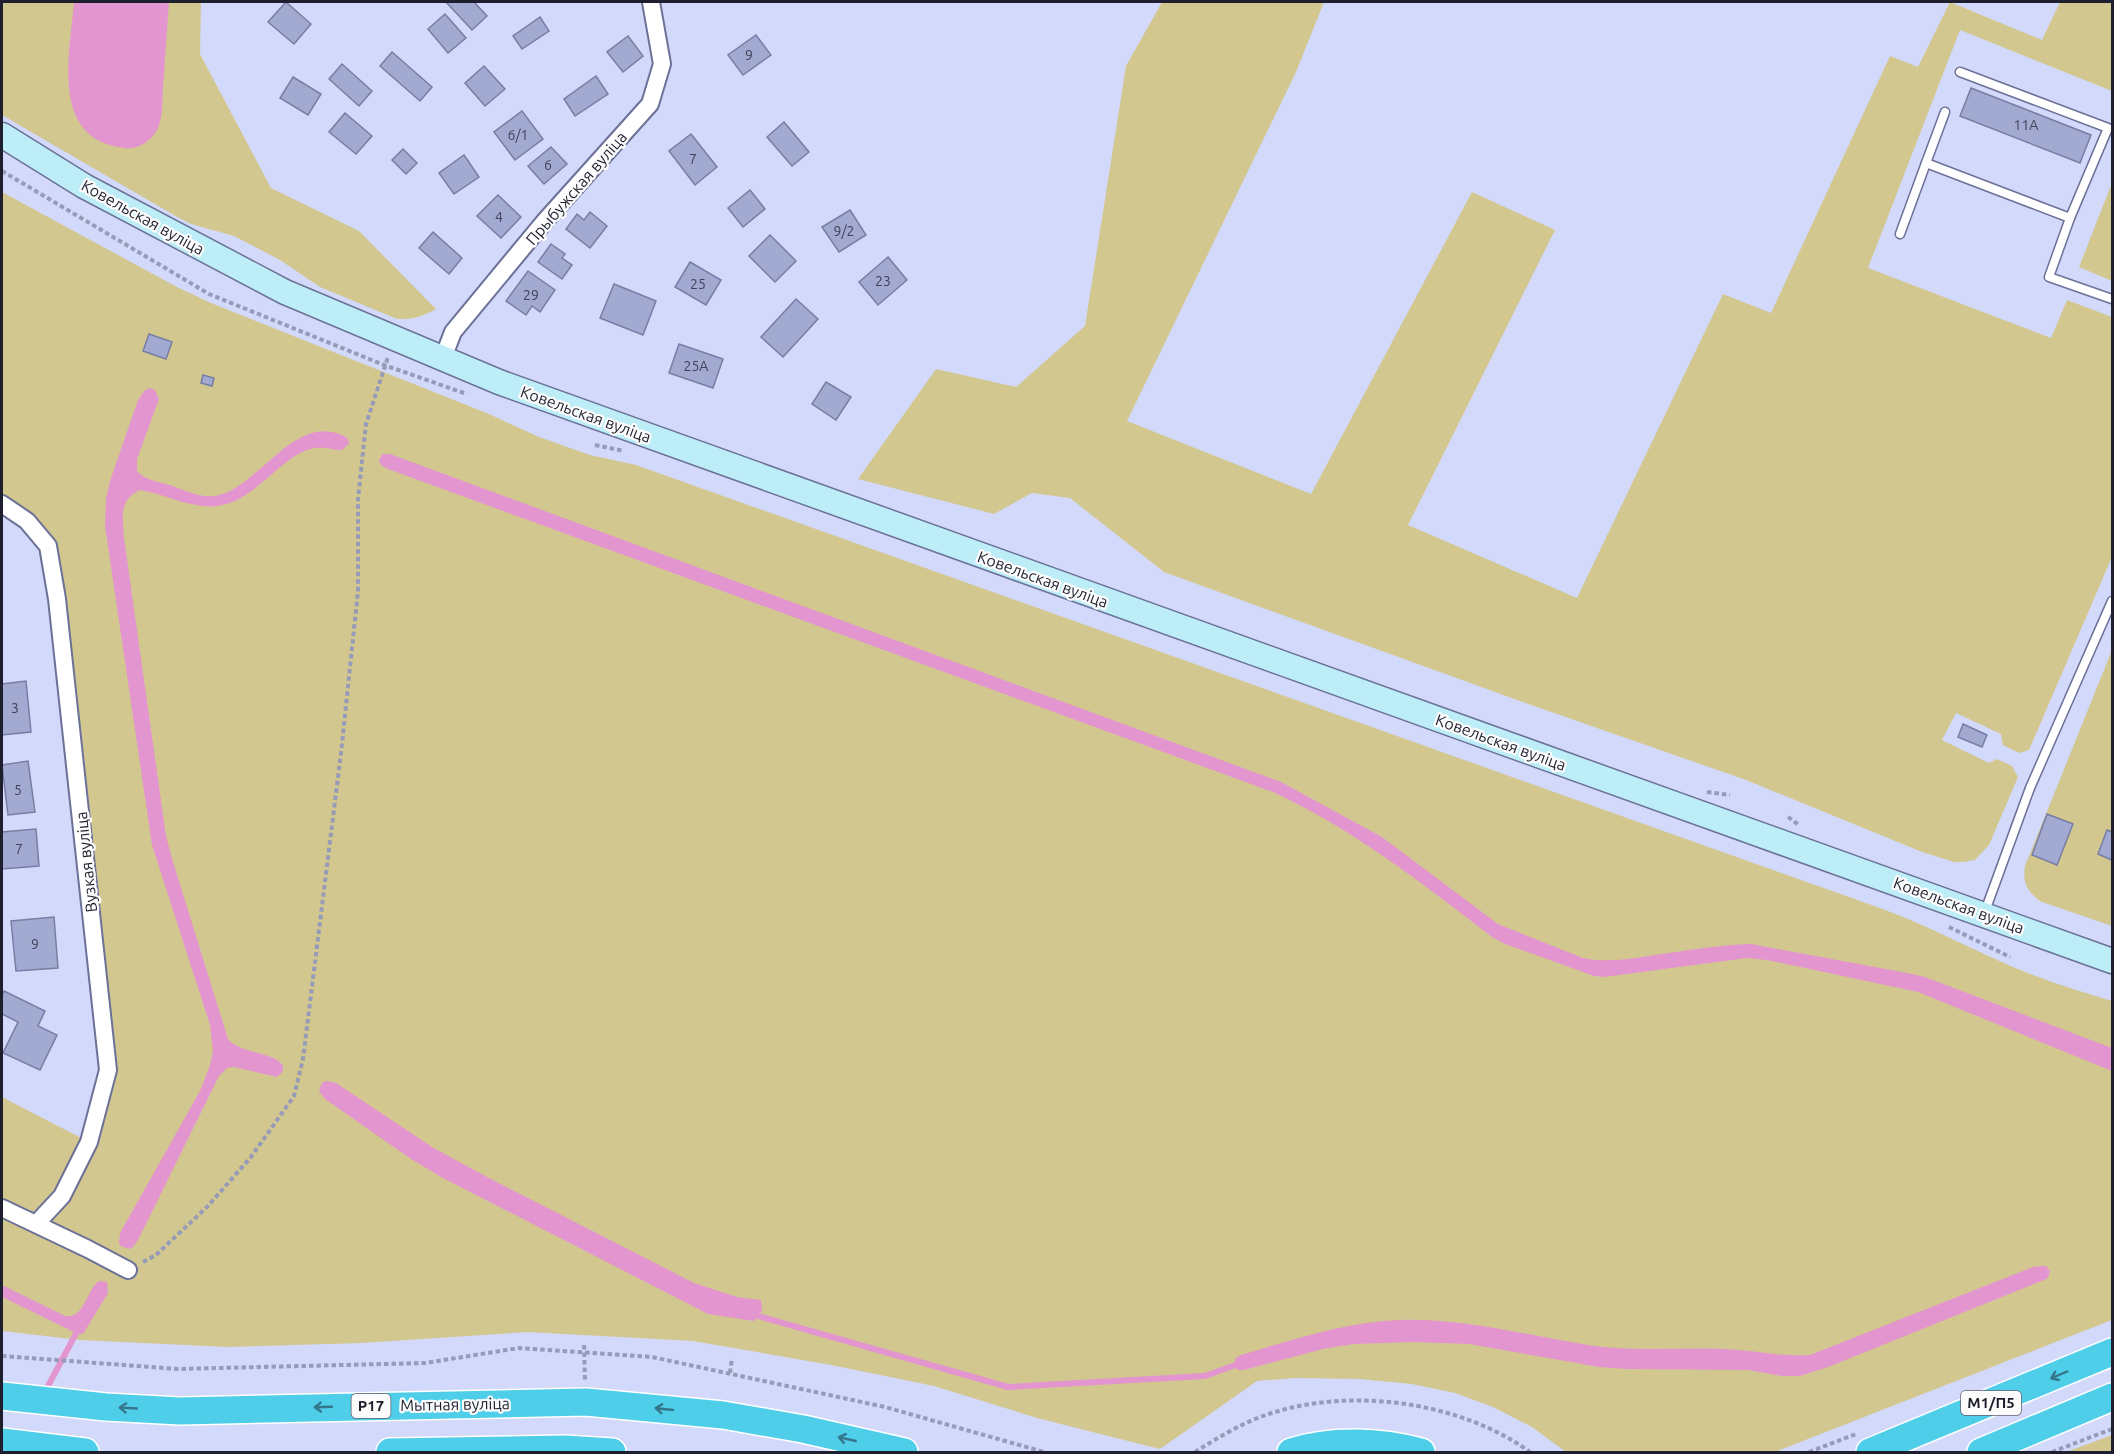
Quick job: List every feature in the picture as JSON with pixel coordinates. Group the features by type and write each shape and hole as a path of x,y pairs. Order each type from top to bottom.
{"highway":[{"name":"М1/П5","path":"1870,1452 2112,1352"},
{"name":"Мытная вуліца","path":"2,1396 106,1407 180,1411 586,1402 723,1415 803,1429 904,1452"},
{"name":"М1/П5","path":"1981,1452 2112,1397"},
{"path":"2,1442 85,1452"},
{"path":"1291,1452 1350,1443 1401,1447 1421,1452"},
{"path":"390,1452 565,1449 612,1452"}],"main road":[{"name":"Ковельская вуліца","path":"2,135 84,186 285,292 499,382 2112,961"}],"street":[{"name":"Прыбужская вуліца","path":"442,358 453,332 544,222 650,104 662,64 651,2"},
{"name":"Вузкая вуліца","path":"2,504 27,521 48,546 57,599 108,1070 89,1142 62,1196 36,1224"},
{"path":"2,1208 128,1270"}],"lane":[{"path":"1960,72 2108,128 2070,218 2049,277 2112,299"},
{"path":"1900,234 1945,112"},
{"path":"1926,163 2070,218"},
{"path":"1984,914 2030,788 2112,601"}],"path":[{"path":"2,171 208,294 384,365 471,395"},
{"path":"128,1270 156,1255 207,1208 251,1157 294,1096 303,1059 341,753 358,591 357,499 366,424 384,365 397,341"},
{"path":"584,1345 586,1402"},
{"path":"2,1356 188,1369 425,1363 519,1348 652,1357 885,1407 1044,1452"},
{"path":"730,1373 732,1359"},
{"path":"1196,1452 1224,1434 1272,1413 1322,1402 1360,1401 1411,1404 1457,1417 1492,1430 1530,1452"},
{"path":"2052,1452 2112,1429"}],"shaded area":[{"path":"2,2 201,2 200,54 271,188 359,231 436,309 418,317 397,319 320,287 280,260 234,236 191,224 179,218 2,115"},
{"path":"74,2 169,2 161,119 152,137 140,146 125,148 101,142 84,129 74,112 68,69"},
{"path":"1162,2 1324,2 1296,72 1127,421 1311,494 1472,192 1555,230 1408,525 1577,598 1723,294 1771,313 1890,56 1918,67 1950,2 2042,40 2060,2 2112,2 2112,91 1960,30 1868,268 2051,338 2067,300 2112,317 2112,557 2029,750 2019,753 2003,745 2001,734 1956,713 1942,740 1989,763 1997,759 2012,766 2018,777 1989,845 1975,860 1954,862 1922,852 1746,780 1164,572 1070,498 1032,493 994,514 858,479 936,369 1016,387 1085,326 1126,66"},
{"path":"2112,183 2112,281 2079,267"},
{"path":"2,192 177,287 211,303 489,414 539,437 590,455 636,465 1880,908 2033,975 2112,1001 2112,1320 1775,1452 1566,1452 1532,1427 1493,1407 1455,1393 1412,1384 1359,1379 1295,1378 1257,1381 1160,1449 1037,1418 934,1386 693,1341 527,1332 361,1343 227,1347 80,1340 2,1331 2,1097 89,1142 108,1070 48,546 2,504"},
{"path":"150,388 155,390 159,399 137,459 137,471 148,479 192,493 215,496 229,491 243,483 286,447 301,437 316,432 332,432 345,436 349,444 342,450 318,448 303,452 244,496 231,503 217,506 198,505 140,490 128,499 123,510 124,538 166,836 173,862 228,1039 241,1048 273,1058 283,1066 283,1071 277,1077 234,1067 227,1068 219,1076 138,1240 129,1249 119,1243 120,1233 200,1091 213,1051 210,1025 152,845 105,526 106,498 110,481 138,400 145,390"},
{"path":"382,454 390,454 1281,782 1382,837 1498,924 1583,958 1616,960 1751,944 1907,973 1925,977 2112,1048 2112,1071 1918,992 1767,960 1747,958 1604,977 1594,976 1505,944 1492,937 1387,858 1331,823 1273,792 388,469 379,461"},
{"path":"2112,650 2112,926 2042,902 2027,887 2024,872"},
{"path":"326,1081 336,1083 432,1147 487,1177 694,1283 737,1297 761,1300 762,1311 754,1321 708,1314 443,1178 411,1159 325,1099 319,1091 322,1083"},
{"path":"2046,1266 2050,1271 2048,1278 2044,1280 1828,1367 1800,1376 1782,1376 1748,1370 1599,1367 1469,1344 1413,1342 1354,1344 1323,1349 1244,1370 1237,1370 1234,1364 1236,1358 1241,1355 1299,1338 1359,1324 1400,1320 1471,1324 1605,1347 1724,1349 1810,1355 2033,1267"},
{"path":"99,1281 107,1282 108,1293 83,1334 78,1334 2,1297 2,1285 65,1316 72,1316 81,1309"},
{"path":"2112,1435 2112,1452 2066,1452"}],"building":[{"path":"286,2 311,24 294,44 268,22"},
{"path":"446,2 474,2 487,16 472,30"},
{"path":"445,14 466,38 448,53 428,29"},
{"path":"540,17 549,31 522,49 513,36"},
{"path":"756,35 771,55 743,75 728,55"},
{"path":"628,36 643,56 623,72 607,52"},
{"path":"392,52 432,87 420,101 380,66"},
{"path":"342,64 372,91 359,106 329,79"},
{"path":"484,66 505,89 485,106 465,83"},
{"path":"596,76 608,94 575,116 564,99"},
{"path":"293,77 321,94 308,115 280,98"},
{"path":"1971,88 2091,135 2080,163 1960,116"},
{"path":"522,111 543,139 515,160 494,132"},
{"path":"345,113 372,136 356,154 329,132"},
{"path":"784,122 809,152 792,166 767,137"},
{"path":"691,134 717,167 695,185 669,151"},
{"path":"551,147 567,164 544,184 528,166"},
{"path":"403,149 417,163 406,174 392,160"},
{"path":"464,155 479,177 454,194 439,173"},
{"path":"750,190 765,209 743,227 728,208"},
{"path":"498,195 521,217 501,238 477,216"},
{"path":"850,210 866,235 839,252 822,227"},
{"path":"590,212 607,226 590,248 566,229 577,214 584,220"},
{"path":"433,232 462,258 449,274 419,248"},
{"path":"770,235 796,261 775,282 749,256"},
{"path":"551,244 565,254 562,258 572,265 562,279 538,262"},
{"path":"888,257 907,280 878,305 859,282"},
{"path":"690,262 721,280 706,305 675,287"},
{"path":"528,271 555,290 540,312 532,306 526,315 506,301"},
{"path":"614,284 656,301 643,335 600,318"},
{"path":"796,299 818,319 783,357 761,337"},
{"path":"149,334 172,342 166,359 143,351"},
{"path":"679,344 723,359 713,388 669,373"},
{"path":"203,375 214,378 212,386 201,383"},
{"path":"826,382 851,397 836,420 812,404"},
{"path":"26,681 31,732 2,735 2,684"},
{"path":"1963,724 1987,735 1982,747 1958,737"},
{"path":"28,761 35,812 8,815 2,765"},
{"path":"2047,814 2073,824 2057,865 2032,855"},
{"path":"36,829 39,866 2,869 2,832"},
{"path":"2107,830 2112,832 2112,860 2098,854"},
{"path":"54,917 58,968 16,971 11,921"},
{"path":"4,991 45,1011 38,1026 57,1035 40,1070 3,1053 18,1022 2,1014"}],"waterway":[{"path":"751,1314 1008,1387 1205,1376 1241,1363"},
{"path":"48,1386 80,1326"}]}
